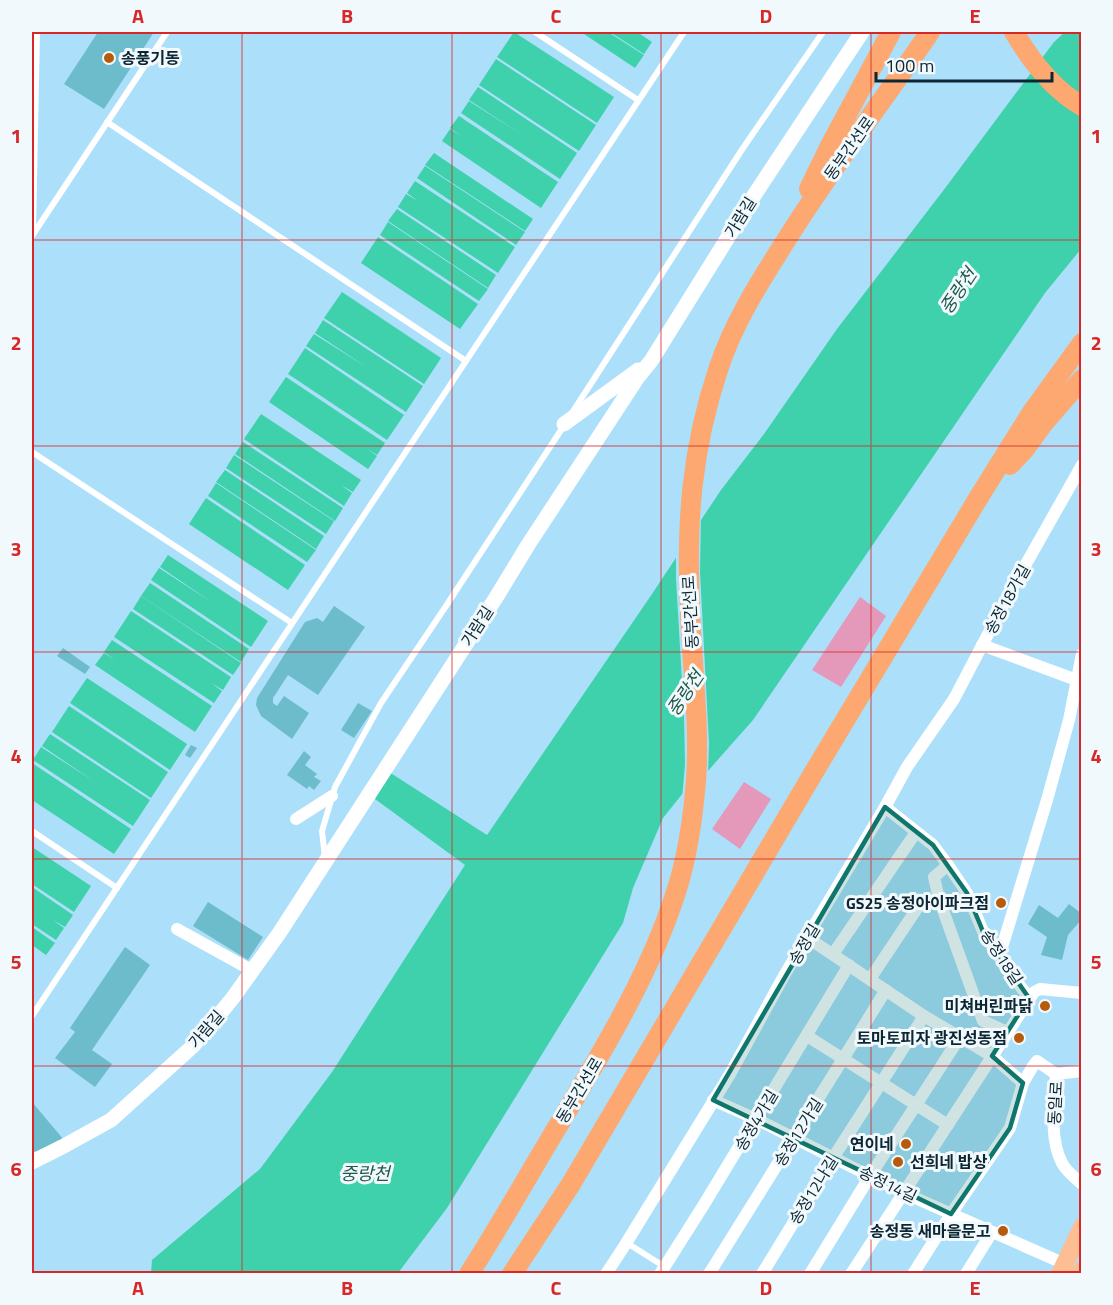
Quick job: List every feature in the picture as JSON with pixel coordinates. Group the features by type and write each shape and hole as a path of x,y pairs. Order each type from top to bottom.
{"highway":[{"path":"776,256 831,144 891,32"},
{"name":"동부간선로","path":"469,1274 634,994 656,948 678,887 691,829 696,777 697,745 688,564 690,508 697,448 720,365 735,327 776,256 930,32"},
{"path":"1014,32 1047,78 1061,92 1082,106"},
{"path":"512,1274 571,1184 978,497 1032,412 1082,343"},
{"path":"978,497 1024,450 1082,379"}],"main road":[{"path":"1072,1270 1082,1227"}],"street":[{"name":"가람길","path":"32,1162 111,1120 193,1046 232,999 280,932 534,536 638,377 651,361 755,194 862,32"},
{"path":"564,424 651,361"},
{"name":"송정18가길","path":"1079,681 982,645 1082,465"},
{"name":"송정길","path":"606,1274 730,1074 785,974 907,767 954,699 982,645"},
{"path":"999,957 1069,720 1079,681 1082,654"},
{"path":"296,819 332,796"},
{"name":"송정18길","path":"885,807 933,845 967,893 984,934 1029,998"},
{"path":"833,954 916,832"},
{"path":"948,865 934,877 939,899 983,1021 1007,1032"},
{"path":"870,979 918,907 939,899"},
{"path":"177,929 253,970"},
{"path":"808,938 924,1016 992,1056 1023,1083"},
{"name":"송정4가길","path":"662,1270 849,965"},
{"name":"송정12가길","path":"709,1274 886,990"},
{"path":"851,1274 1029,998 1034,992 1040,990 1082,993"},
{"name":"송정12나길","path":"762,1274 924,1016"},
{"path":"807,1036 948,1125"},
{"path":"810,1274 960,1037"},
{"path":"913,1274 1010,1128 1023,1083 1033,1066 1037,1061 1056,1074"},
{"name":"동일로","path":"1082,1071 1056,1074 1053,1130 1063,1166 1082,1184"},
{"name":"송정14길","path":"713,1100 904,1193 1072,1270"},
{"path":"966,1274 992,1232"},
{"path":"662,1270 676,1274"}],"lane":[{"path":"32,235 37,32"},
{"path":"32,235 167,32"},
{"path":"535,32 638,100"},
{"path":"32,1016 684,32"},
{"path":"326,861 322,831 335,787 381,703 743,148 823,32"},
{"path":"107,122 466,361"},
{"path":"32,452 292,623"},
{"path":"32,831 117,888"},
{"path":"626,1243 662,1270"}],"highlighted area":[{"path":"885,807 933,845 967,893 984,934 1029,998 992,1056 1023,1083 1010,1128 951,1214 713,1100"}],"shaded area":[{"path":"860,597 886,616 841,687 812,670"},
{"path":"744,782 771,799 740,849 712,829"}],"water":[{"path":"514,32 614,97 597,123 497,57"},
{"path":"581,32 608,32 644,55 635,68"},
{"path":"610,32 637,32 652,42 644,54"},
{"name":"중랑천","path":"1065,32 1081,32 1081,249 1045,293 753,720 707,772 683,793 663,818 633,888 623,923 447,1208 398,1273 151,1274 152,1260 260,1169 332,1072 465,865 375,799 389,772 487,835 721,490 764,434 837,329 1054,42"},
{"path":"496,59 596,125 579,151 479,85"},
{"path":"478,87 577,153 560,179 461,113 469,101 522,135 469,100"},
{"path":"459,116 558,182 541,208 442,141 450,129 461,136 450,128"},
{"path":"434,153 533,219 525,231 425,165"},
{"path":"425,166 525,232 516,245 417,178"},
{"path":"415,181 515,247 498,273 398,207 406,194 418,201 407,193"},
{"path":"397,209 496,275 488,288 388,221"},
{"path":"388,222 488,289 479,301 380,235"},
{"path":"378,237 478,304 460,329 361,263"},
{"path":"342,292 441,358 424,384 324,318"},
{"path":"323,320 423,386 406,412 306,346 314,334 368,368 315,333"},
{"path":"305,348 404,415 387,440 288,374"},
{"path":"286,377 385,443 377,455 366,448 377,456 368,469 269,402"},
{"path":"261,414 361,480 353,492 341,485 352,493 344,506 244,439"},
{"path":"243,442 343,508 335,521 235,454"},
{"path":"234,455 334,521 326,534 226,468"},
{"path":"225,470 324,536 316,549 216,482"},
{"path":"216,483 316,550 307,562 208,496"},
{"path":"206,498 305,565 288,590 189,524"},
{"path":"168,555 268,621 251,647 151,580 159,568 213,603 160,567"},
{"path":"150,583 249,649 241,662 141,596"},
{"path":"141,596 241,663 233,675 133,609"},
{"path":"131,611 231,677 223,690 211,683 222,691 214,703 114,637"},
{"path":"112,640 212,706 195,732 95,665 104,653 115,660 104,652"},
{"path":"87,678 187,744 170,770 70,703"},
{"path":"69,706 168,772 151,798 52,732"},
{"path":"50,734 150,800 133,826 33,760 41,747 95,782 42,746"},
{"path":"32,763 131,829 114,854 32,800"},
{"path":"32,847 91,886 74,912 32,884"},
{"path":"32,887 73,915 65,927 53,920 64,928 56,940 32,924"},
{"path":"32,927 55,943 46,955 32,945"}],"pier":[{"path":"701,515 700,572 709,743 708,775 682,799 685,764 684,716 676,553"}],"building":[{"name":"송풍기동","path":"98,32 154,32 104,109 64,84"},
{"path":"334,606 365,627 318,695 288,675 273,698 273,703 277,706 284,696 309,713 292,739 261,716 256,705 257,698 305,622 317,618 323,622"},
{"path":"63,648 90,667 85,674 57,656"},
{"path":"358,703 372,711 354,738 341,730"},
{"path":"191,745 197,748 190,758 185,755"},
{"path":"304,751 311,757 305,765 317,774 314,777 321,781 314,790 309,786 307,789 287,775"},
{"path":"208,902 263,937 248,960 193,926"},
{"path":"1069,904 1082,914 1082,919 1068,935 1062,960 1041,955 1047,937 1028,924 1039,905 1058,918"},
{"path":"125,947 150,965 92,1050 112,1064 95,1087 55,1058 75,1032 70,1028"},
{"path":"32,1102 64,1140 35,1152 32,1148"}],"place":[{"name":"송풍기동","path":"109,58"},
{"name":"GS25 송정아이파크점","path":"1001,903"},
{"name":"미쳐버린파닭","path":"1045,1006"},
{"name":"토마토피자 광진성동점","path":"1019,1038"},
{"name":"연이네","path":"906,1144"},
{"name":"선희네 밥상","path":"898,1162"},
{"name":"송정동 새마을문고","path":"1003,1231"}]}
